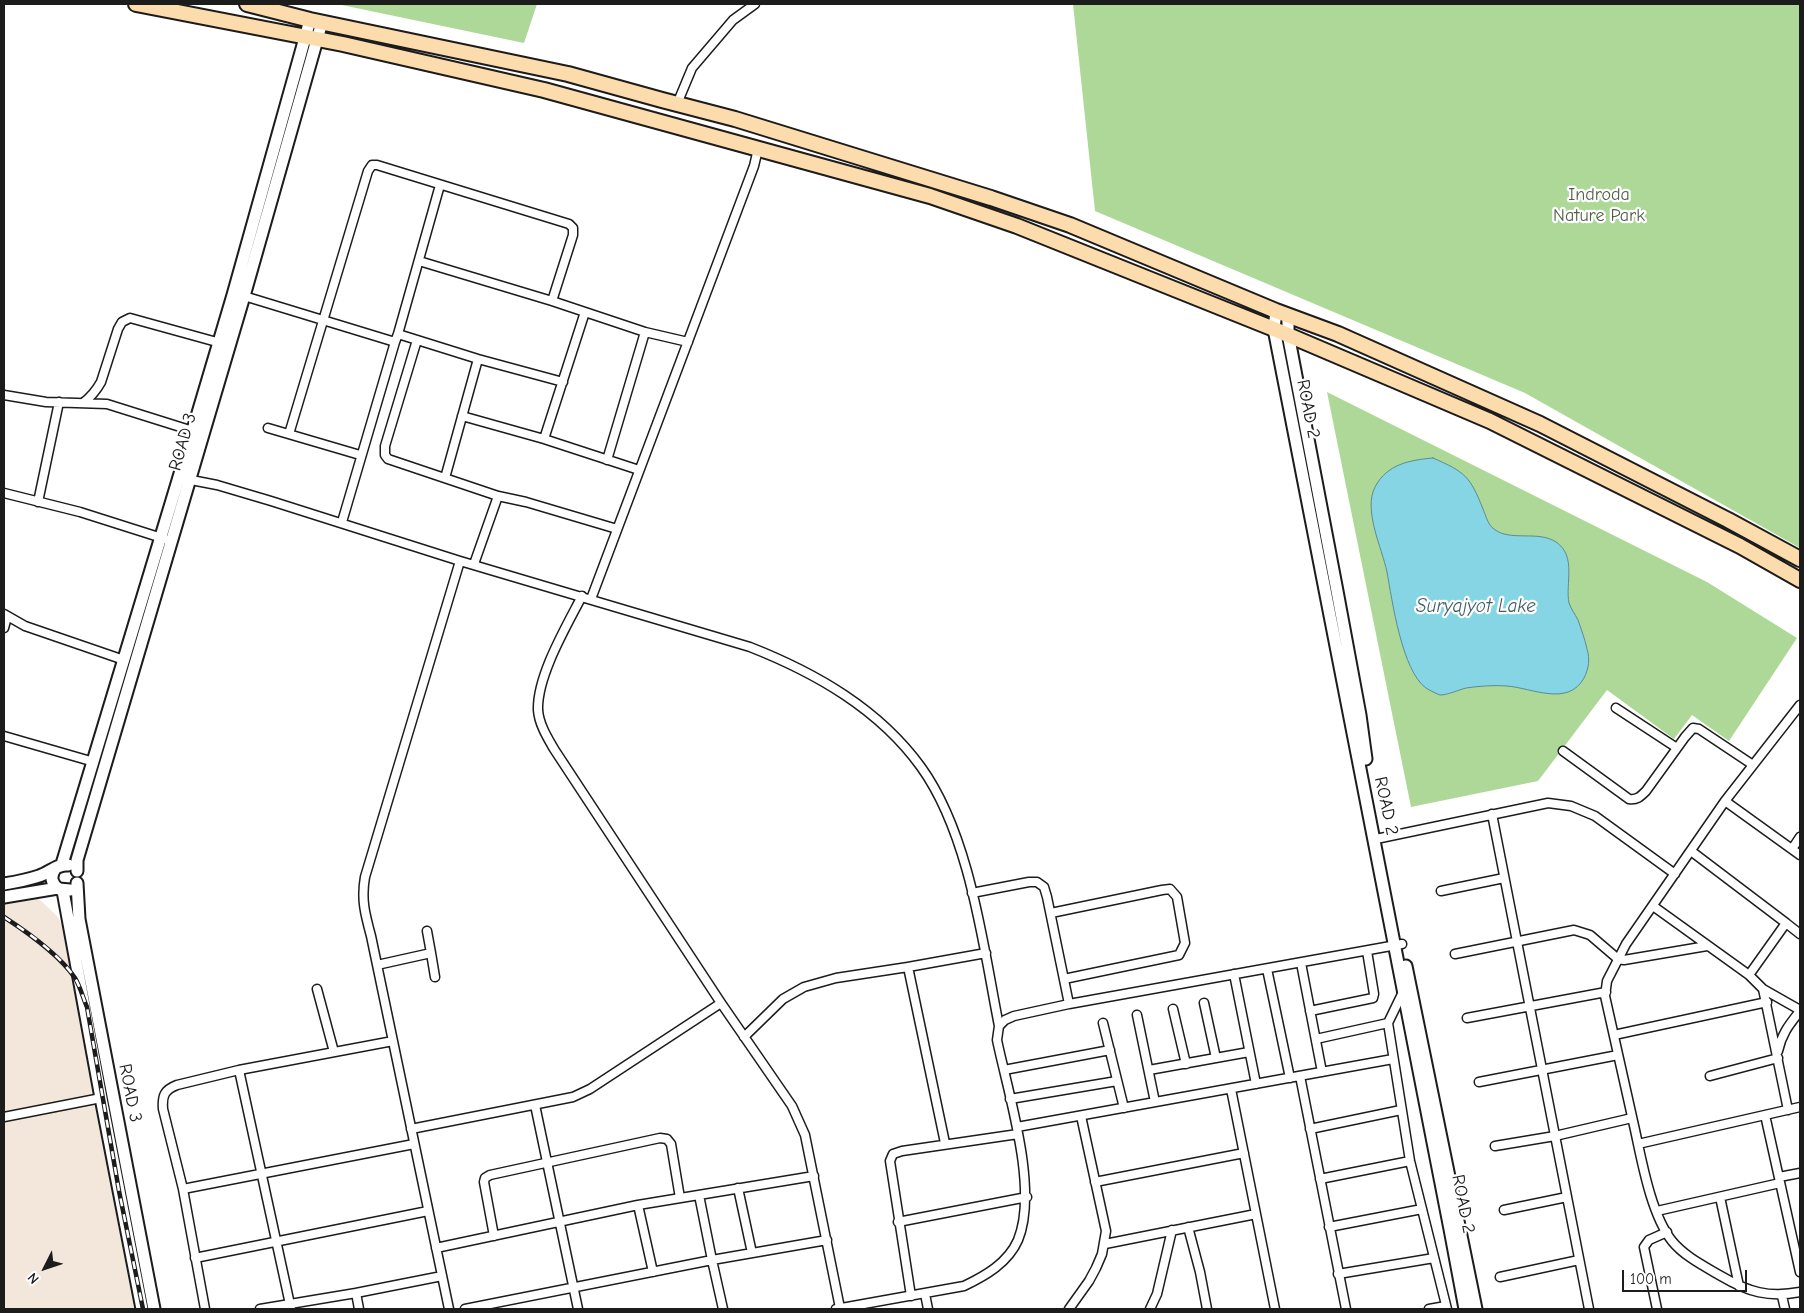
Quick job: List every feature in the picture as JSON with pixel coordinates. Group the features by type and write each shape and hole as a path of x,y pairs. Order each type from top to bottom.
{"highway":[{"path":"136,4 312,38 544,90 930,196 1017,226 1288,334 1490,421 1740,546 1800,580"},
{"path":"247,4 316,21 568,74 735,120 982,195 1070,225 1282,313 1338,334 1540,424 1800,559"},
{"path":"656,121 662,100"}],"street":[{"path":"677,104 692,68 733,20 755,4"},
{"name":"ROAD 3","path":"185,478 193,431 224,344 244,296 316,21"},
{"name":"ROAD 3","path":"77,871 77,860 166,540 312,38"},
{"path":"591,599 754,166 758,148"},
{"path":"289,434 370,167 377,165 569,224 573,228 573,235 552,301"},
{"path":"342,522 440,185"},
{"path":"419,261 552,301 645,332 688,342"},
{"path":"244,296 323,320 396,338 417,340 563,382"},
{"path":"544,439 585,312"},
{"name":"ROAD 2","path":"1282,313 1274,329 1356,749 1380,838"},
{"name":"ROAD 2","path":"1282,313 1288,334 1338,591 1399,945 1476,1309"},
{"path":"83,402 92,396 101,382 118,329 122,322 130,318 224,344"},
{"path":"607,460 645,332"},
{"path":"417,340 385,446 385,456 393,461 498,496 526,502 618,529"},
{"path":"446,478 478,359"},
{"path":"4,395 36,401 107,404 193,431"},
{"path":"38,502 59,402"},
{"path":"462,416 544,439 639,470"},
{"path":"268,428 360,455"},
{"path":"185,478 217,485 342,522 460,561 582,596 750,647 786,661 826,682 885,726 906,747 922,768 939,797 961,853 986,953 999,1026 997,1040 1017,1131 1026,1197 1024,1223 1017,1241 996,1268 981,1278 964,1286 843,1308 805,1135 792,1106 721,1003 554,749 543,729 538,711 541,686 557,645 582,596"},
{"path":"4,493 80,512 166,540"},
{"path":"474,564 498,496"},
{"name":"ROAD 3","path":"59,866 94,762 124,660 166,540"},
{"path":"449,1309 377,965 364,912 362,893 365,877 460,561"},
{"path":"4,628 5,615 25,626 124,660"},
{"path":"1800,705 1725,801 1653,906 1618,959 1607,981 1605,996 1643,1167 1657,1211 1672,1241 1690,1257 1739,1286 1756,1292 1782,1296 1800,1292"},
{"path":"1616,708 1677,748"},
{"path":"1564,751 1633,799 1639,798 1646,791 1693,728 1699,728 1753,765"},
{"path":"4,736 94,762"},
{"path":"1725,801 1800,855"},
{"path":"1380,838 1548,803 1571,806 1595,816 1675,874"},
{"path":"1492,814 1589,1309"},
{"path":"1792,849 1800,838"},
{"path":"1691,851 1800,934"},
{"path":"59,866 52,880 60,890"},
{"path":"4,884 31,879 59,866 70,866 77,871 78,879 71,889 4,897"},
{"path":"1441,891 1504,878"},
{"path":"972,893 1037,882 1044,887 1069,1004"},
{"name":"ROAD 3","path":"77,883 85,980 101,1098 142,1309"},
{"path":"1050,913 1162,890 1170,889 1177,896 1185,943 1178,955 1064,979"},
{"name":"ROAD 3","path":"60,890 85,980 133,1197 154,1309"},
{"path":"1653,906 1749,975 1764,989 1800,1010 1781,1038 1778,1057"},
{"path":"1749,975 1786,923"},
{"path":"1455,954 1574,930 1590,935 1618,959 1624,960 1708,946"},
{"path":"427,931 435,977"},
{"path":"999,1026 1005,1020 1014,1016 1069,1004 1399,945"},
{"name":"ROAD 2","path":"1399,945 1403,992 1465,1309"},
{"path":"1310,1011 1373,998 1367,951"},
{"path":"377,965 431,953"},
{"path":"744,1037 782,999 804,988 836,978 986,953"},
{"path":"1301,963 1322,1072"},
{"path":"908,967 945,1144"},
{"path":"1267,969 1290,1078"},
{"path":"1234,974 1256,1084"},
{"path":"317,989 334,1052"},
{"path":"1764,989 1788,1110"},
{"path":"1403,992 1388,1023 1410,1161 1447,1308 1429,1309"},
{"path":"1467,1018 1606,992"},
{"path":"1614,1035 1767,1002"},
{"path":"411,1129 572,1098 721,1003"},
{"path":"1204,1003 1216,1058"},
{"path":"1173,1009 1186,1064"},
{"path":"1137,1015 1155,1102"},
{"path":"1103,1023 1124,1108"},
{"path":"1316,1039 1388,1023"},
{"path":"205,1309 183,1189 163,1109 162,1099 164,1093 177,1085 240,1070 393,1041"},
{"path":"1004,1070 1110,1050"},
{"path":"1148,1070 1250,1052"},
{"path":"1479,1082 1618,1055"},
{"path":"1710,1076 1778,1057"},
{"path":"911,1296 898,1222 891,1158 896,1152 1017,1131 1081,1116 1155,1102 1394,1059"},
{"path":"240,1070 290,1307"},
{"path":"1300,1076 1346,1309"},
{"path":"1010,1099 1117,1081"},
{"path":"1231,1088 1274,1309"},
{"path":"4,1117 101,1098"},
{"path":"535,1105 578,1309"},
{"path":"1638,1144 1800,1107"},
{"path":"1310,1129 1401,1110"},
{"path":"1765,1115 1800,1272"},
{"path":"1069,1309 1089,1281 1102,1254 1106,1231 1081,1116"},
{"path":"1494,1146 1555,1136 1632,1118"},
{"path":"494,1236 484,1182 485,1178 490,1175 660,1138 667,1139 670,1144 680,1198"},
{"path":"183,1189 414,1144"},
{"path":"1095,1182 1244,1153"},
{"path":"1320,1179 1410,1161"},
{"path":"1657,1211 1720,1197 1800,1173"},
{"path":"436,1248 638,1205 814,1176"},
{"path":"738,1188 752,1254"},
{"path":"699,1195 723,1309"},
{"path":"121,1200 133,1197"},
{"path":"898,1222 1026,1197"},
{"path":"1504,1210 1567,1197"},
{"path":"1720,1197 1739,1286"},
{"path":"638,1205 653,1272"},
{"path":"1329,1227 1422,1209"},
{"path":"196,1258 428,1211"},
{"path":"1105,1244 1256,1214"},
{"path":"1188,1226 1207,1309"},
{"path":"1150,1309 1157,1294 1172,1230"},
{"path":"1656,1309 1644,1247 1649,1240 1667,1232"},
{"path":"464,1309 509,1305 573,1288 712,1260 827,1240"},
{"path":"1338,1274 1434,1258"},
{"path":"1500,1277 1579,1260"},
{"path":"260,1309 290,1307 442,1276"},
{"path":"356,1293 359,1309"},
{"path":"925,1294 928,1309"},
{"path":"1782,1296 1785,1309"}],"shaded area":[{"path":"26,894 40,900 58,917 62,925 134,1309 4,1309 4,898"}],"green space":[{"path":"337,4 537,4 524,43"},
{"name":"Indroda Nature Park","path":"1073,4 1800,4 1800,548 1525,393 1095,211"},
{"path":"1327,392 1707,582 1797,638 1729,741 1692,715 1674,739 1607,690 1538,781 1411,807"}],"water":[{"name":"Suryajyot Lake","path":"1433,458 1465,476 1474,489 1489,523 1494,529 1508,535 1549,539 1556,542 1562,548 1568,562 1569,603 1578,620 1589,664 1584,678 1577,687 1569,692 1549,694 1507,686 1486,686 1466,688 1440,695 1426,688 1410,667 1399,634 1387,572 1372,518 1372,496 1380,479 1393,468 1416,460"}],"railway":[{"path":"4,917 60,960 75,978 87,1007 119,1191 143,1309"}]}
